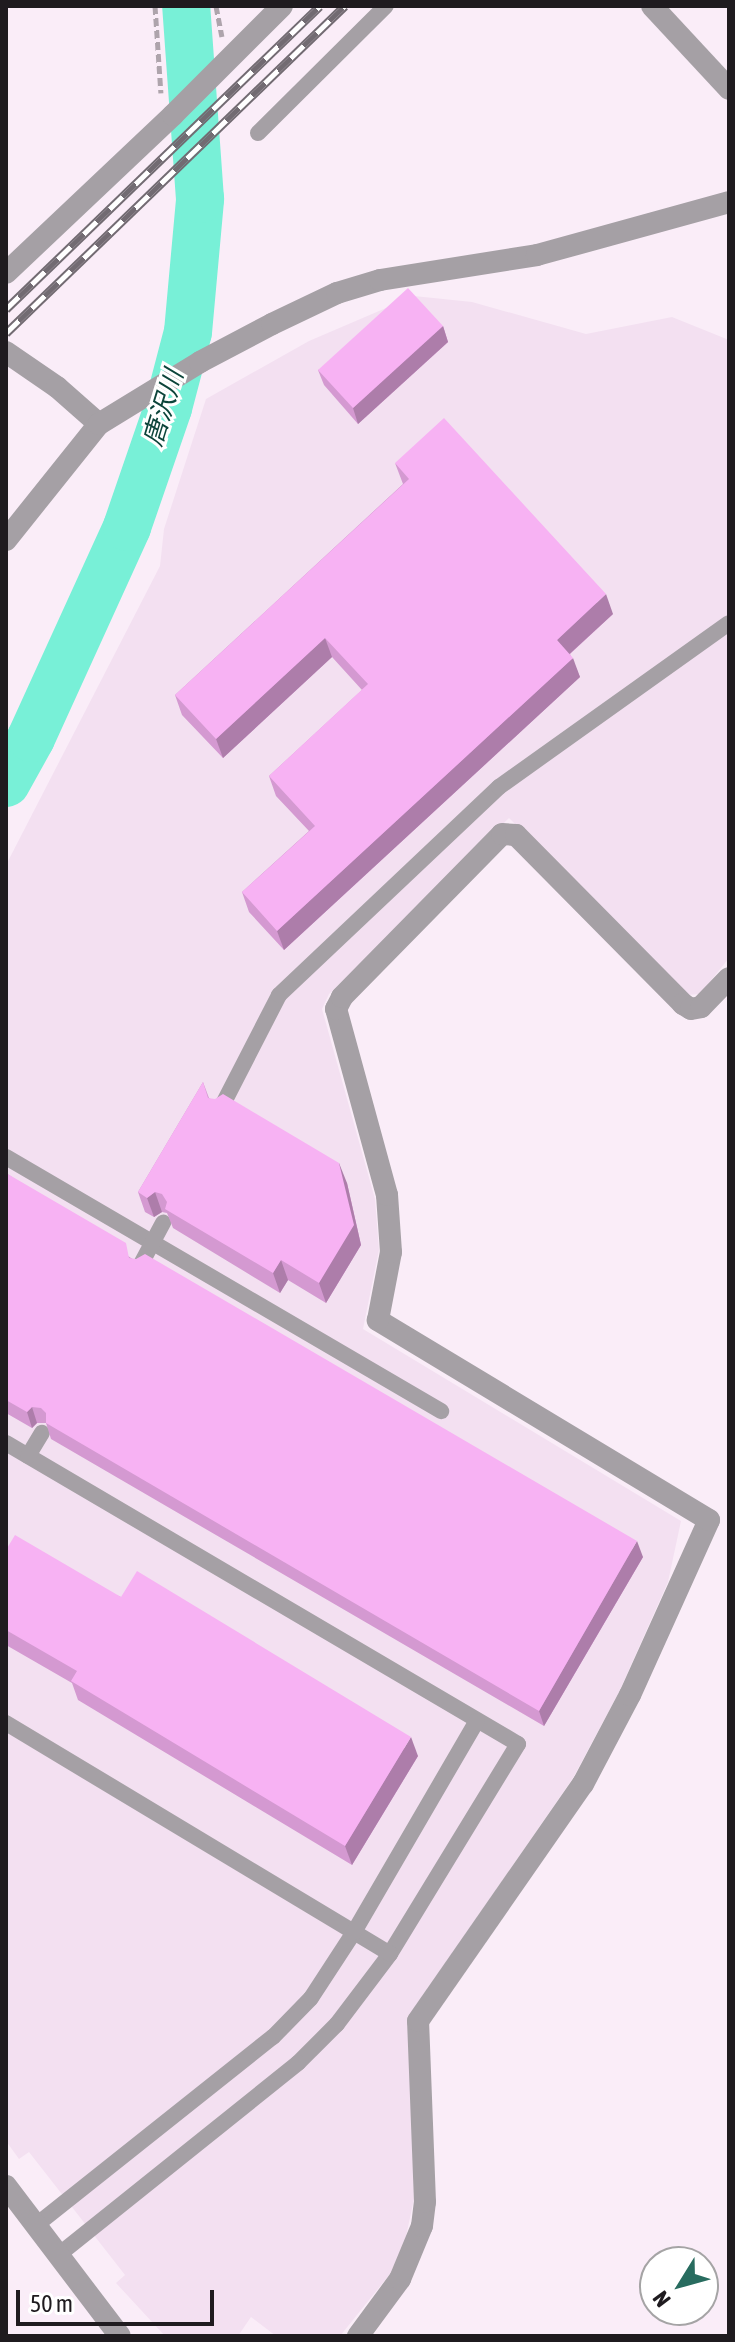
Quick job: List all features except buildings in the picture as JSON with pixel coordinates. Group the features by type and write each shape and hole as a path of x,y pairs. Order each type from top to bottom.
{"street":[{"path":"6,273 176,113 282,6"},
{"path":"652,6 729,89"},
{"path":"6,540 99,424 200,362 337,293 380,280 537,255 729,202"},
{"path":"6,352 57,387 99,424"},
{"path":"729,978 701,1007 691,1009 683,1004 516,835 502,834 342,997 336,1009 387,1195 391,1252 378,1320 729,1531"},
{"path":"358,2336 408,2264 422,2226 425,2202 418,2021 583,1784 630,1695 709,1520"},
{"path":"6,2186 120,2336"}],"lane":[{"path":"258,133 386,6"},
{"path":"221,1108 279,995 499,787 729,623"},
{"path":"6,1157 441,1411"},
{"path":"141,1264 163,1223"},
{"path":"28,1456 42,1433"},
{"path":"6,1443 518,1744 390,1954 356,2002 298,2063 57,2256"},
{"path":"35,2226 273,2037 311,1998 354,1932 477,1721"},
{"path":"6,1723 390,1954"}],"path":[{"path":"155,6 161,101 176,113"}],"shaded area":[{"path":"414,296 472,302 586,334 672,317 729,340 729,958 700,994 687,995 509,818 329,994 322,1009 375,1199 379,1250 363,1329 681,1521 668,1582 619,1692 573,1778 409,2016 414,2199 405,2241 390,2274 340,2336 276,2336 251,2317 238,2336 165,2336 116,2283 125,2275 29,2152 19,2159 6,2141 6,865 160,566 164,529 206,399 309,341"}],"waterway":[{"name":"唐沢川","path":"6,783 31,738 127,527 168,408 188,332 200,199 186,6"}],"railway":[{"path":"6,309 320,6"},
{"path":"6,333 345,6"}]}
